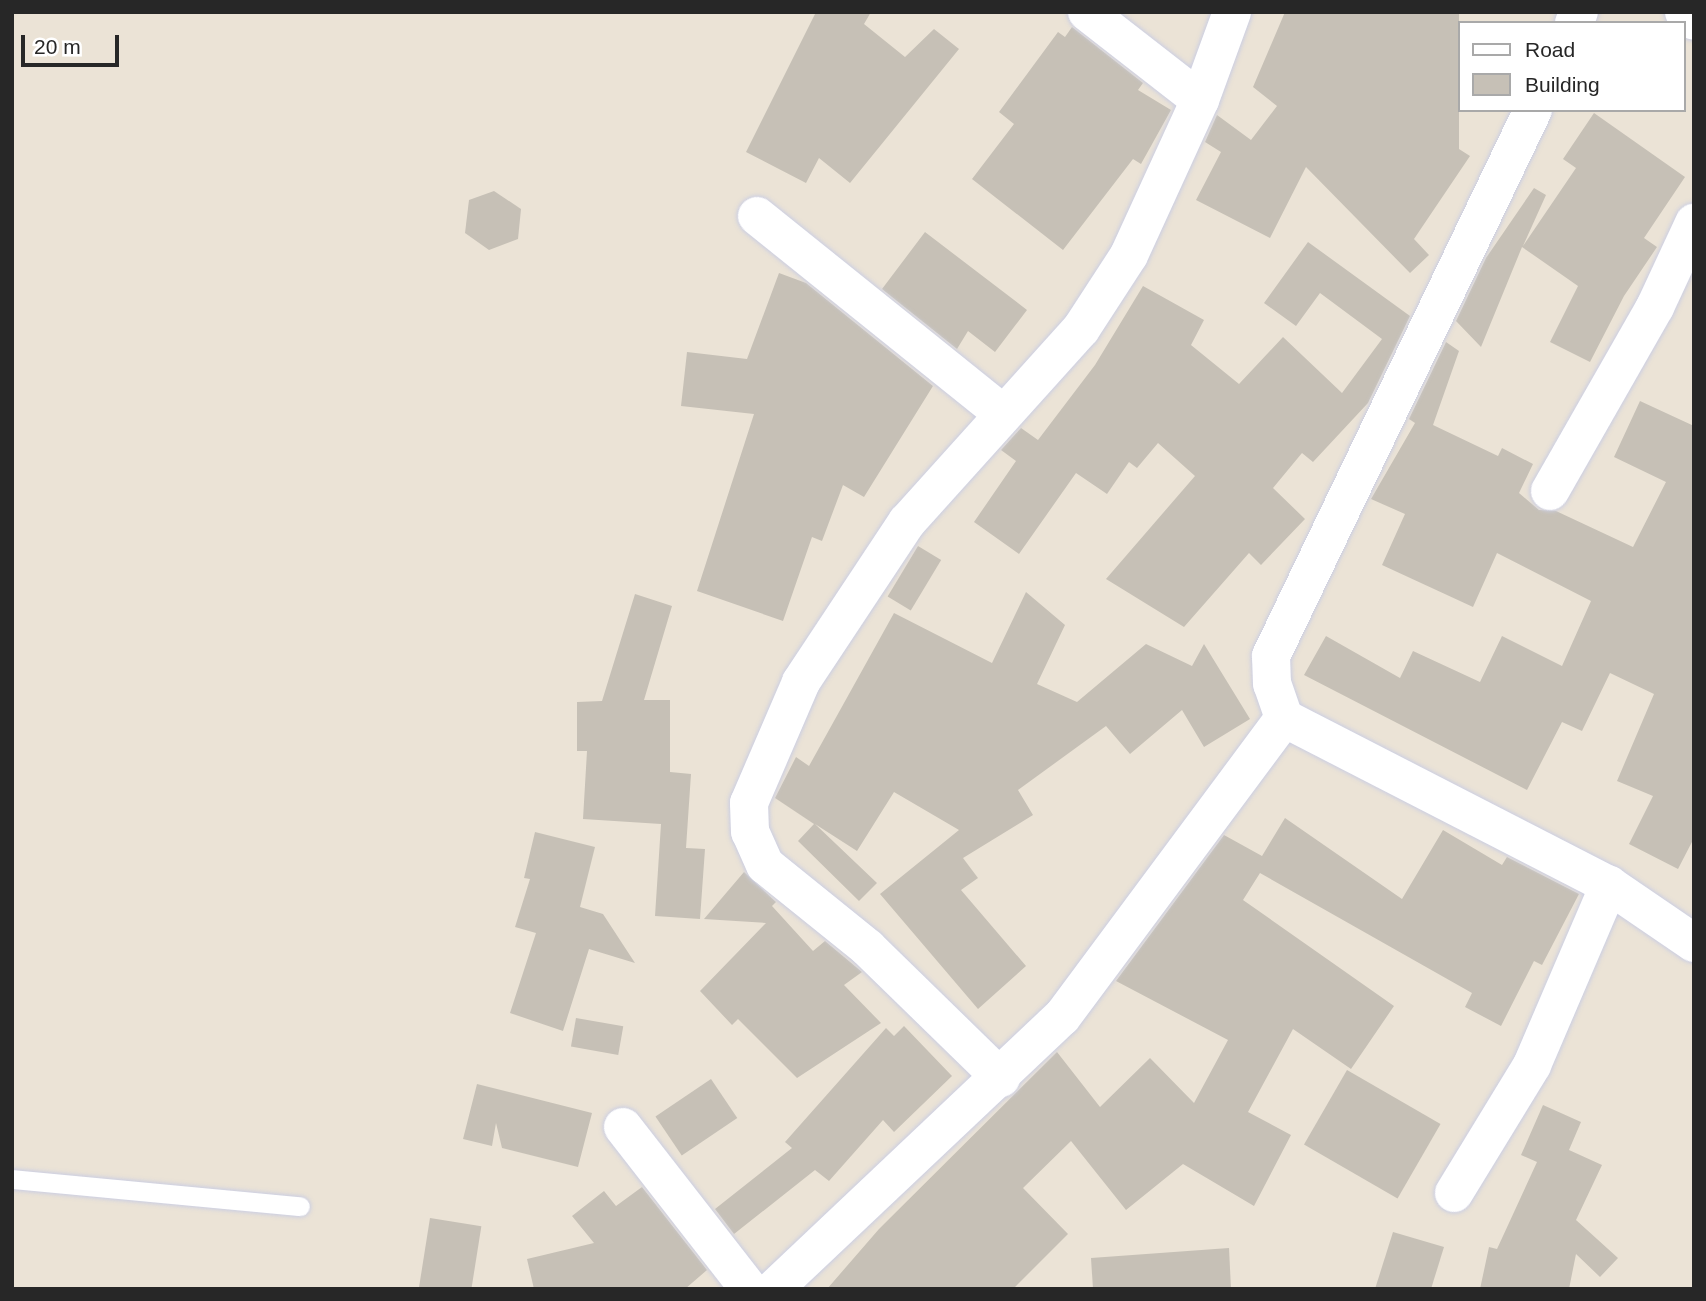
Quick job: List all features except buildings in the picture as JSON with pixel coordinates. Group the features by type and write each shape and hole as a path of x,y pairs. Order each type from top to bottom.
{"street":[{"path":"1087,12 1200,100"},
{"path":"1001,1078 868,948 765,864 750,832 750,803 801,682 848,607 907,522 1081,329 1129,255 1200,100 1232,12"},
{"path":"1684,12 1694,21"},
{"path":"1532,112 1271,656 1272,684 1284,718 1609,885 1694,943"},
{"path":"757,216 1003,414"},
{"path":"1550,491 1655,307 1694,223"},
{"path":"774,1289 1001,1078 1062,1017 1284,718"},
{"path":"1454,1193 1532,1065 1609,885"},
{"path":"622,1127 749,1289"}],"lane":[{"path":"12,1179 300,1206"}]}
